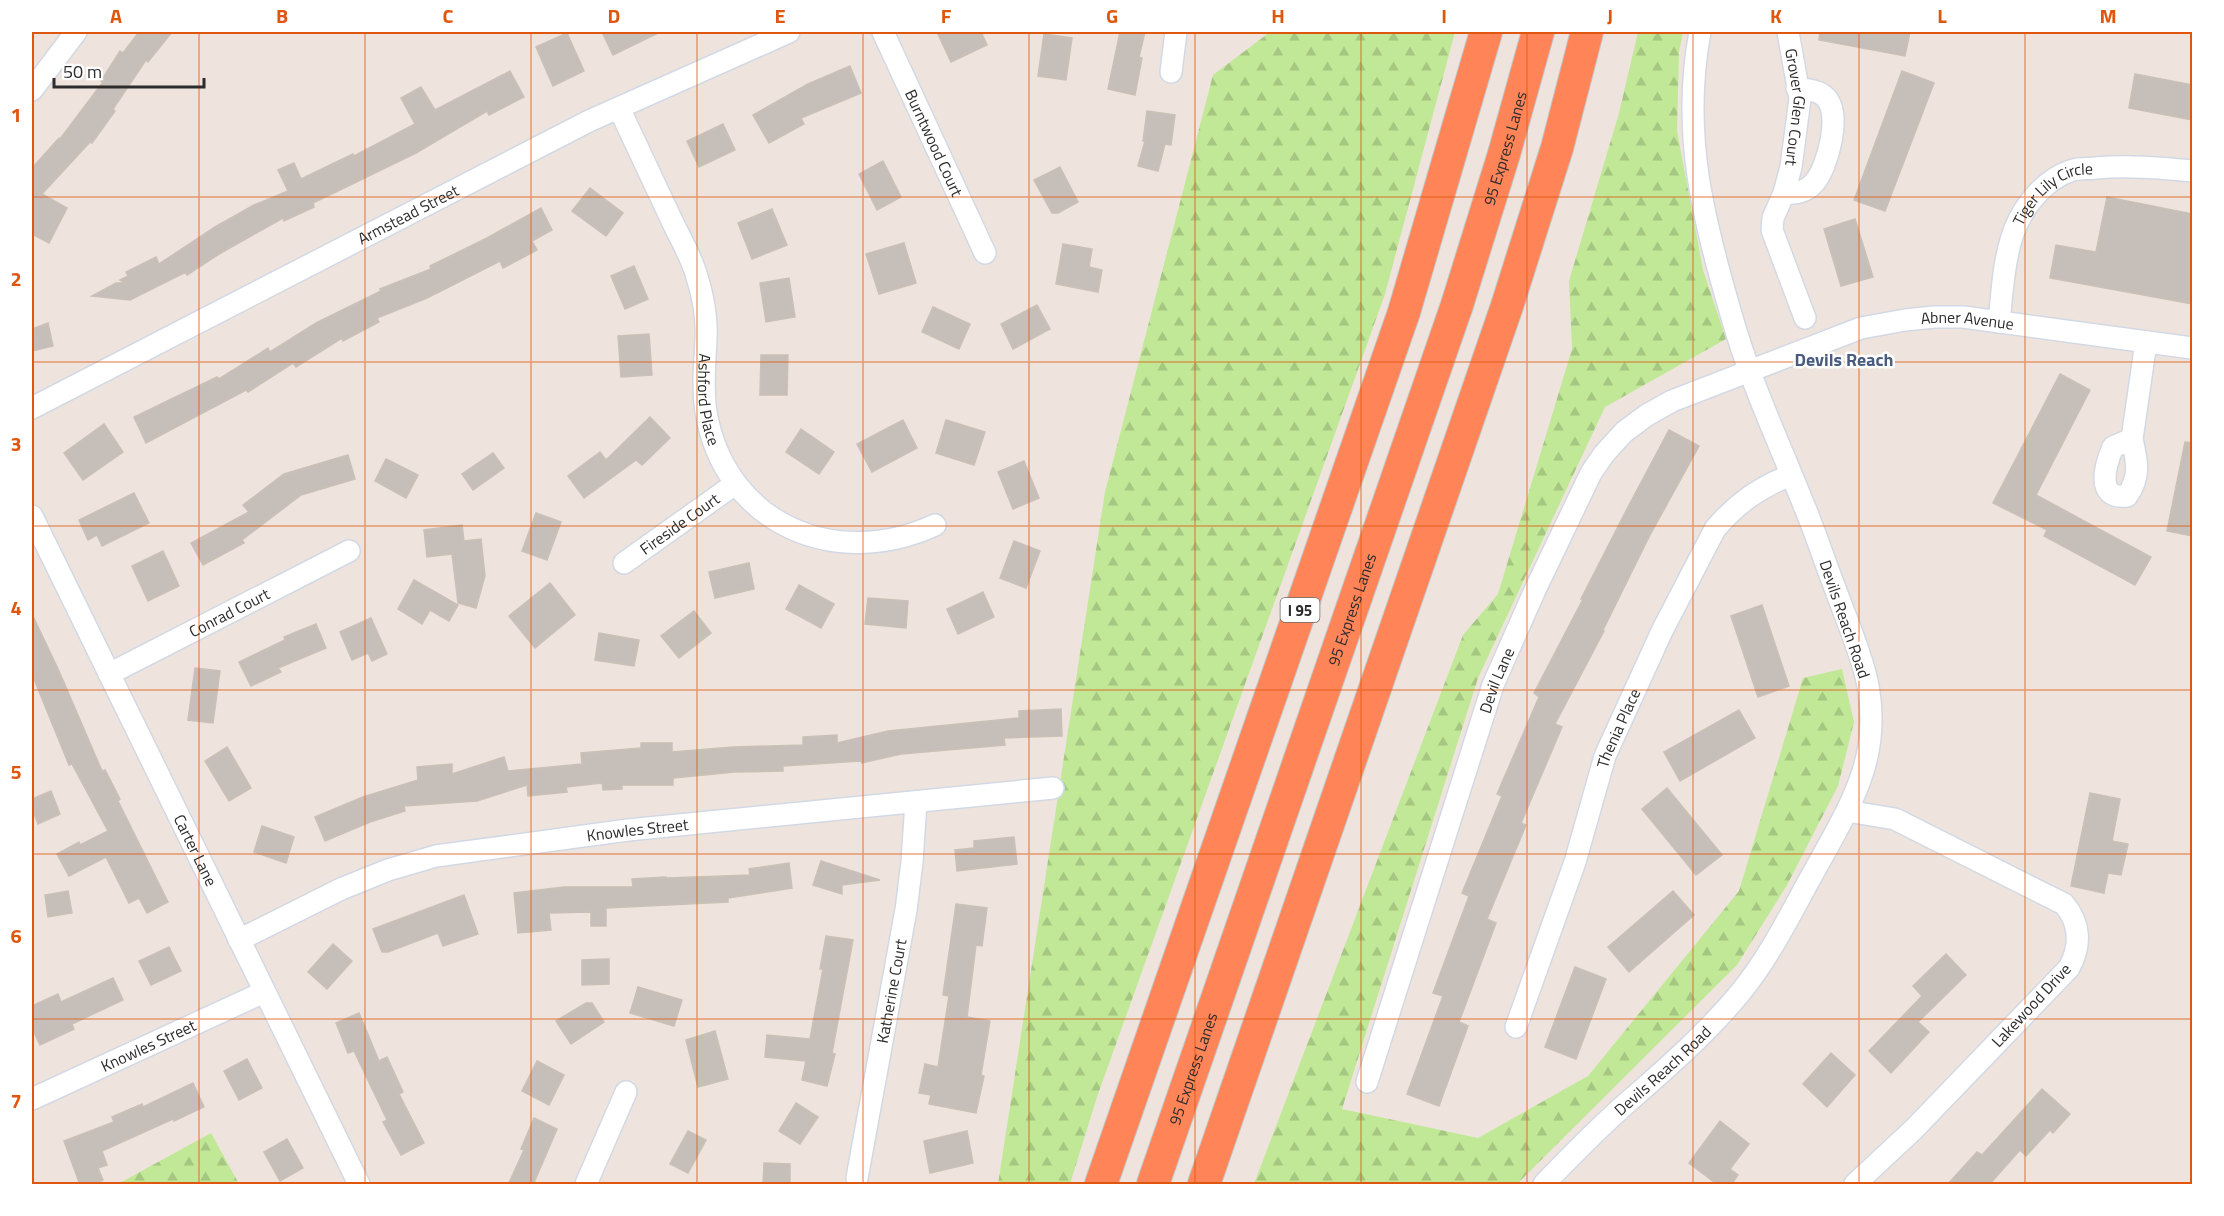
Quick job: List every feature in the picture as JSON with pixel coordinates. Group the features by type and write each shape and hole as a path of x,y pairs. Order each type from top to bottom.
{"highway":[{"name":"I 95","path":"1101,1185 1404,312 1486,32"},
{"name":"95 Express Lanes","path":"1153,1185 1457,305 1504,154 1538,32"},
{"path":"1204,1185 1507,306 1557,148 1587,32"}],"street":[{"path":"32,90 76,32"},
{"name":"Armstead Street","path":"32,408 589,121 789,32"},
{"name":"Burntwood Court","path":"883,32 984,253"},
{"path":"1171,72 1176,32"},
{"name":"Devils Reach Road","path":"1544,1185 1686,1049 1742,990 1765,958 1847,811 1860,785 1868,755 1871,725 1868,689 1859,654 1803,503 1750,372 1708,234 1698,184 1693,134 1693,83 1700,32"},
{"name":"Grover Glen Court","path":"1788,32 1800,99 1791,166 1784,193 1773,218 1772,230 1805,318"},
{"path":"1784,193 1794,194 1805,190 1815,182 1823,168 1831,140 1833,114 1830,102 1822,94 1797,88"},
{"name":"Ashford Place","path":"619,108 697,275 704,306 706,337 703,381 706,412 714,443 735,484 769,516 813,537 840,542 869,543 897,539 935,525"},
{"name":"Tiger Lily Circle","path":"1999,322 2012,237 2020,217 2036,195 2054,180 2073,170 2110,167 2148,166 2193,171"},
{"name":"Abner Avenue","path":"1750,372 1861,328 1934,317 1963,317 2193,348"},
{"path":"2132,439 2146,342"},
{"name":"Devil Lane","path":"1367,1082 1493,685 1591,473 1624,432 1647,415 1672,401 1750,372"},
{"name":"Thenia Place","path":"1516,1027 1575,862 1605,756 1662,631 1715,529 1744,499 1759,489 1791,475"},
{"name":"Fireside Court","path":"624,563 735,484"},
{"name":"Carter Lane","path":"32,516 359,1185"},
{"name":"Conrad Court","path":"109,674 349,551"},
{"name":"Knowles Street","path":"239,940 341,890 388,870 436,856 628,830 1053,788"},
{"name":"Katherine Court","path":"857,1178 906,910 916,802"},
{"name":"Lakewood Drive","path":"1847,811 1895,819 2064,904 2076,924 2079,940 2076,954 2069,968 1914,1129 1855,1185"},
{"name":"Knowles Street","path":"32,1099 264,992"},
{"path":"586,1185 626,1092"}],"green space":[{"path":"1270,32 1455,32 1385,294 1097,1097 1070,1184 998,1184 1105,492 1213,75"},
{"path":"1638,32 1683,32 1679,52 1677,131 1703,270 1726,339 1605,407 1478,678 1342,1109 1478,1138 1588,1076 1739,891 1803,678 1842,669 1854,722 1838,786 1787,885 1737,965 1517,1184 1254,1184 1463,635 1498,594 1572,349 1569,281 1619,113"},
{"path":"211,1133 239,1184 118,1184"}],"building":[{"path":"139,32 172,32 148,62 146,60 113,109 115,111 92,143 90,142 42,194 67,208 49,243 32,234 32,168 60,139 103,82 101,81 120,51 123,53"},
{"path":"602,32 660,32 613,55"},
{"path":"937,32 981,32 987,45 951,62"},
{"path":"1120,32 1145,32 1139,57 1142,58 1135,95 1108,89"},
{"path":"1820,32 1910,32 1905,56 1819,40"},
{"path":"567,33 584,71 553,86 536,47"},
{"path":"1044,34 1072,38 1066,80 1038,76"},
{"path":"850,66 861,93 801,118 804,124 769,143 753,115 808,84"},
{"path":"510,71 524,97 489,115 487,111 416,153 313,203 314,207 284,221 283,218 187,275 186,272 130,300 92,296 116,283 125,283 120,280 128,276 126,272 156,257 159,264 215,227 254,205 288,191 278,170 294,163 301,179 353,154 354,156 415,124 401,98 421,87 435,110"},
{"path":"1902,71 1934,83 1885,211 1854,200"},
{"path":"2135,74 2193,85 2193,120 2129,108"},
{"path":"1147,111 1175,115 1171,145 1165,144 1158,171 1138,166 1145,141 1143,141"},
{"path":"723,124 735,150 699,167 687,141"},
{"path":"883,161 901,197 877,210 859,174"},
{"path":"1060,167 1078,202 1058,213 1052,213 1034,180"},
{"path":"590,188 623,213 606,236 572,211"},
{"path":"2107,197 2193,214 2193,304 2050,278 2056,245 2096,252"},
{"path":"541,208 552,230 532,241 537,250 503,268 500,261 427,298 377,318 379,322 343,341 342,338 296,367 293,363 248,392 246,390 146,443 134,417 217,377 219,379 268,348 270,352 316,323 381,291 380,289 431,269 430,266"},
{"path":"772,209 787,245 752,259 738,223"},
{"path":"1855,219 1873,277 1841,286 1824,229"},
{"path":"904,243 916,283 879,294 866,254"},
{"path":"1063,244 1092,249 1089,267 1102,270 1098,292 1056,284"},
{"path":"634,266 648,299 625,309 611,276"},
{"path":"789,278 795,317 766,322 760,283"},
{"path":"1037,305 1050,329 1013,349 1001,324"},
{"path":"933,307 970,324 959,349 922,332"},
{"path":"48,323 53,346 32,351 32,329"},
{"path":"649,334 652,375 621,377 618,336"},
{"path":"761,355 788,355 787,395 760,395"},
{"path":"2060,374 2090,390 2036,495 2151,557 2135,585 2044,536 2047,530 1993,503"},
{"path":"650,417 670,438 642,465 636,460 584,498 568,476 600,452 606,460"},
{"path":"903,420 917,448 872,472 857,444"},
{"path":"946,420 985,432 974,465 936,453"},
{"path":"104,424 123,452 83,480 64,453"},
{"path":"801,429 834,452 819,474 786,452"},
{"path":"1669,430 1699,446 1650,535 1604,631 1555,724 1562,727 1521,823 1526,825 1487,919 1496,923 1459,1022 1468,1026 1439,1106 1407,1094 1443,996 1433,993 1469,896 1462,893 1502,796 1497,794 1539,697 1534,693"},
{"path":"2185,442 2193,443 2193,536 2167,531"},
{"path":"493,453 504,468 473,490 462,474"},
{"path":"348,455 355,479 301,495 242,540 244,543 203,565 191,543 249,512 243,505 284,474"},
{"path":"386,459 418,475 406,498 375,481"},
{"path":"1024,461 1039,498 1013,509 998,472"},
{"path":"134,493 149,523 102,546 97,535 88,540 79,520"},
{"path":"536,513 561,522 547,560 522,551"},
{"path":"462,525 464,541 481,539 485,576 476,608 458,603 452,554 427,557 424,530"},
{"path":"1014,541 1040,551 1026,588 1000,578"},
{"path":"163,551 179,586 148,601 132,566"},
{"path":"749,563 754,589 715,598 709,572"},
{"path":"414,580 458,605 449,621 430,610 422,624 398,609"},
{"path":"550,583 575,615 535,648 509,616"},
{"path":"799,585 834,604 821,628 786,609"},
{"path":"983,592 994,617 958,634 947,609"},
{"path":"868,598 908,601 906,628 865,624"},
{"path":"1762,605 1789,686 1758,697 1731,616"},
{"path":"694,611 711,633 679,658 661,636"},
{"path":"32,614 102,771 105,770 120,799 118,801 168,902 147,913 139,898 129,903 106,857 69,876 57,854 79,842 80,845 108,831 72,764 69,765 32,674"},
{"path":"371,618 387,654 372,661 368,653 352,660 340,632"},
{"path":"316,624 326,648 278,668 281,672 251,686 239,662 285,640 284,637"},
{"path":"599,633 639,640 634,666 595,660"},
{"path":"195,668 220,671 213,723 188,720"},
{"path":"1061,709 1062,736 1004,738 1005,745 901,754 862,763 861,761 783,766 783,771 735,772 673,778 673,785 622,785 622,789 603,790 602,783 566,787 567,792 528,796 527,785 477,801 404,806 405,811 370,822 325,841 315,817 363,797 418,780 417,767 452,764 452,774 504,757 508,771 582,764 581,753 641,748 641,743 672,743 672,752 803,745 803,737 837,735 837,743 888,731 1019,718 1019,711"},
{"path":"1739,710 1755,738 1680,781 1664,752"},
{"path":"227,747 251,788 229,801 205,761"},
{"path":"1667,788 1722,855 1696,875 1642,809"},
{"path":"51,791 60,814 38,824 32,808 32,799"},
{"path":"2090,793 2120,799 2112,841 2128,844 2121,875 2108,873 2104,893 2071,886"},
{"path":"262,826 294,837 286,863 254,852"},
{"path":"1014,837 1017,864 957,871 955,850 974,848 974,841"},
{"path":"821,861 880,880 842,885 842,894 813,885"},
{"path":"789,863 792,888 728,898 728,902 606,908 606,926 591,926 591,912 549,913 551,930 518,933 514,893 564,887 633,887 632,879 750,875 749,869"},
{"path":"68,891 72,913 48,917 45,895"},
{"path":"1673,891 1694,915 1629,972 1608,947"},
{"path":"464,895 478,934 443,946 438,933 388,952 382,952 373,929"},
{"path":"956,904 987,908 982,946 976,945 967,1017 990,1021 981,1075 984,1076 976,1113 929,1104 931,1095 919,1093 925,1064 938,1067 949,996 943,995"},
{"path":"826,936 853,940 832,1053 835,1054 827,1086 802,1080 806,1061 765,1057 767,1035 810,1039 823,969 820,969"},
{"path":"333,944 352,961 327,989 308,972"},
{"path":"169,947 181,971 151,985 139,961"},
{"path":"1946,954 1966,975 1918,1022 1929,1032 1891,1073 1869,1051 1922,996 1913,986"},
{"path":"609,959 609,984 582,985 582,960"},
{"path":"1575,967 1606,979 1576,1059 1545,1047"},
{"path":"113,978 123,1000 72,1024 74,1029 40,1045 32,1028 32,1006 58,994 61,1002"},
{"path":"638,987 682,1000 674,1026 630,1013"},
{"path":"586,1003 592,1003 604,1022 571,1044 556,1021"},
{"path":"359,1013 379,1061 387,1057 403,1092 399,1094 424,1143 401,1155 383,1122 387,1120 354,1051 348,1053 336,1023"},
{"path":"715,1031 728,1079 698,1087 686,1040"},
{"path":"1831,1053 1855,1075 1827,1107 1803,1084"},
{"path":"247,1059 262,1088 239,1100 224,1071"},
{"path":"537,1061 564,1075 549,1105 522,1091"},
{"path":"193,1083 204,1107 102,1151 107,1165 98,1168 103,1180 90,1185 80,1185 64,1141 114,1122 112,1117 142,1104 143,1107"},
{"path":"2042,1089 2070,1114 2053,1133 2050,1130 2026,1156 2020,1150 1989,1185 1947,1185 1977,1152 1982,1155"},
{"path":"796,1103 818,1117 800,1144 779,1131"},
{"path":"534,1118 557,1129 533,1185 508,1185 524,1150 521,1149"},
{"path":"1720,1121 1749,1144 1730,1169 1738,1175 1731,1185 1718,1185 1689,1163"},
{"path":"688,1131 706,1140 688,1173 670,1164"},
{"path":"967,1131 973,1163 930,1173 924,1141"},
{"path":"287,1139 303,1168 280,1181 264,1152"},
{"path":"764,1163 790,1164 790,1185 763,1185"}],"district":[{"name":"Devils Reach","path":"1844,359"}]}
